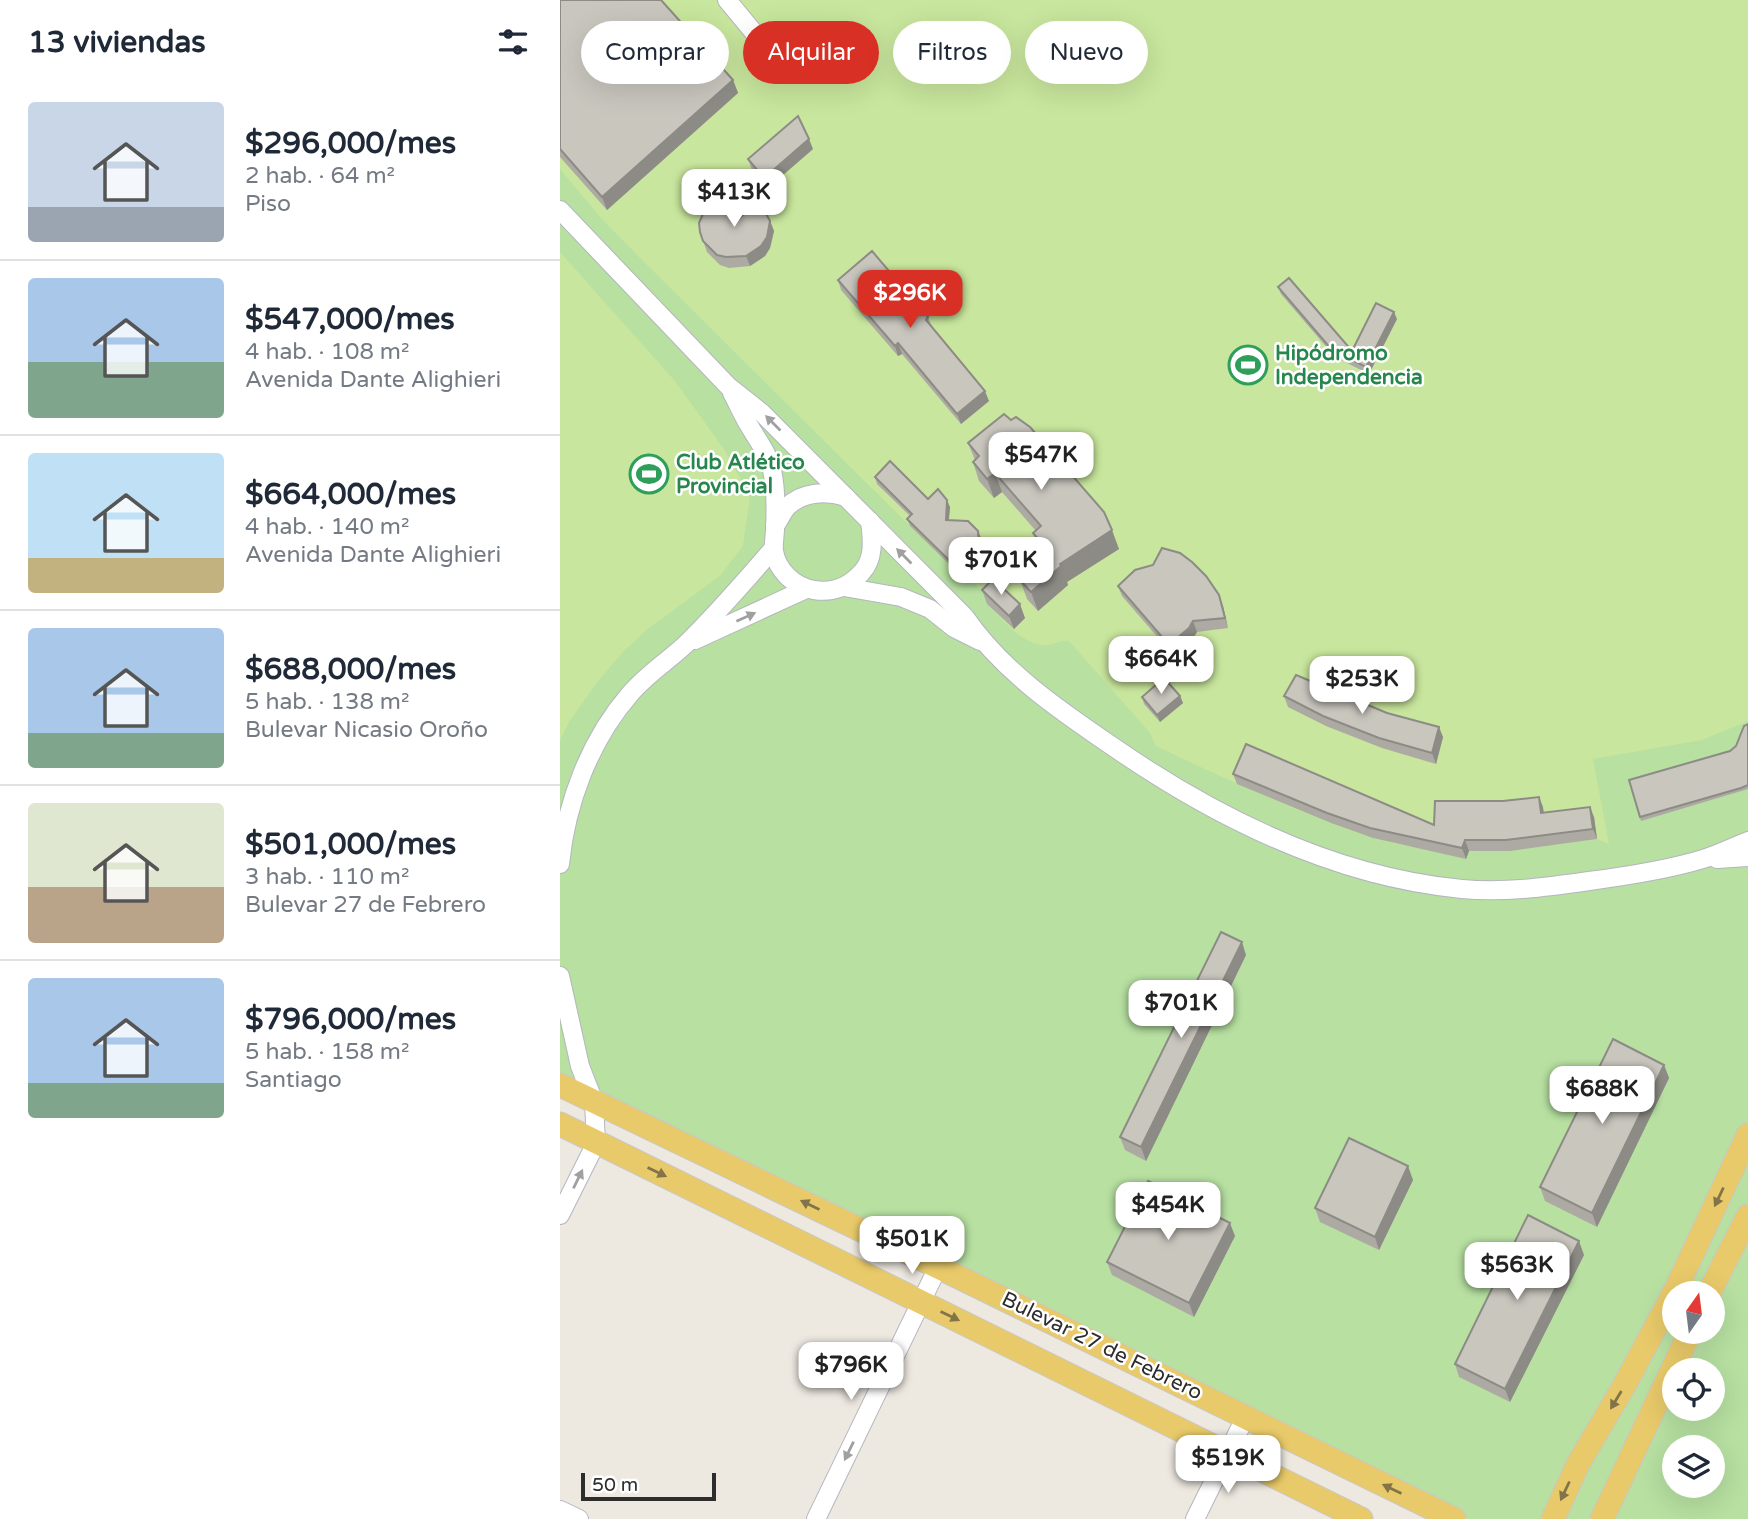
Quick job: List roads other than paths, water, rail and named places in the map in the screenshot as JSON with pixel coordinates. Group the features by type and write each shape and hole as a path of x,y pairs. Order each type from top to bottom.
{"main road":[{"name":"Bulevar 27 de Febrero","path":"560,1086 938,1266 1454,1519"},
{"name":"Bulevar 27 de Febrero","path":"560,1124 1361,1519"},
{"path":"1553,1519 1578,1464 1624,1386 1676,1287 1748,1135"},
{"path":"1715,1281 1748,1216"},
{"path":"1602,1519 1684,1344"}],"street":[{"path":"727,0 744,21"},
{"path":"560,210 728,386 762,412 965,617 983,642 1040,694 1156,776 1232,817 1303,852 1365,871 1463,889 1537,888 1630,876 1703,859 1748,841"},
{"path":"728,386 750,427 765,448 772,469 775,526 773,549 779,566 790,580 806,589 825,592 844,587 864,571 867,564 873,547 870,521"},
{"path":"775,526 788,506 808,494 832,493 846,498"},
{"path":"560,864 562,843 577,783 602,734 629,695 686,644 773,549"},
{"path":"844,587 901,597 930,609 954,628 983,642"},
{"path":"686,644 806,589"},
{"path":"1703,859 1748,857"},
{"path":"560,976 580,1066 594,1102 596,1143 560,1215"},
{"path":"816,1519 938,1266"},
{"path":"1195,1519 1246,1416"},
{"path":"560,1510 579,1519"}],"place":[{"name":"Hipódromo Independencia","path":"1248,365"},
{"name":"Club Atlético Provincial","path":"649,474"}]}
